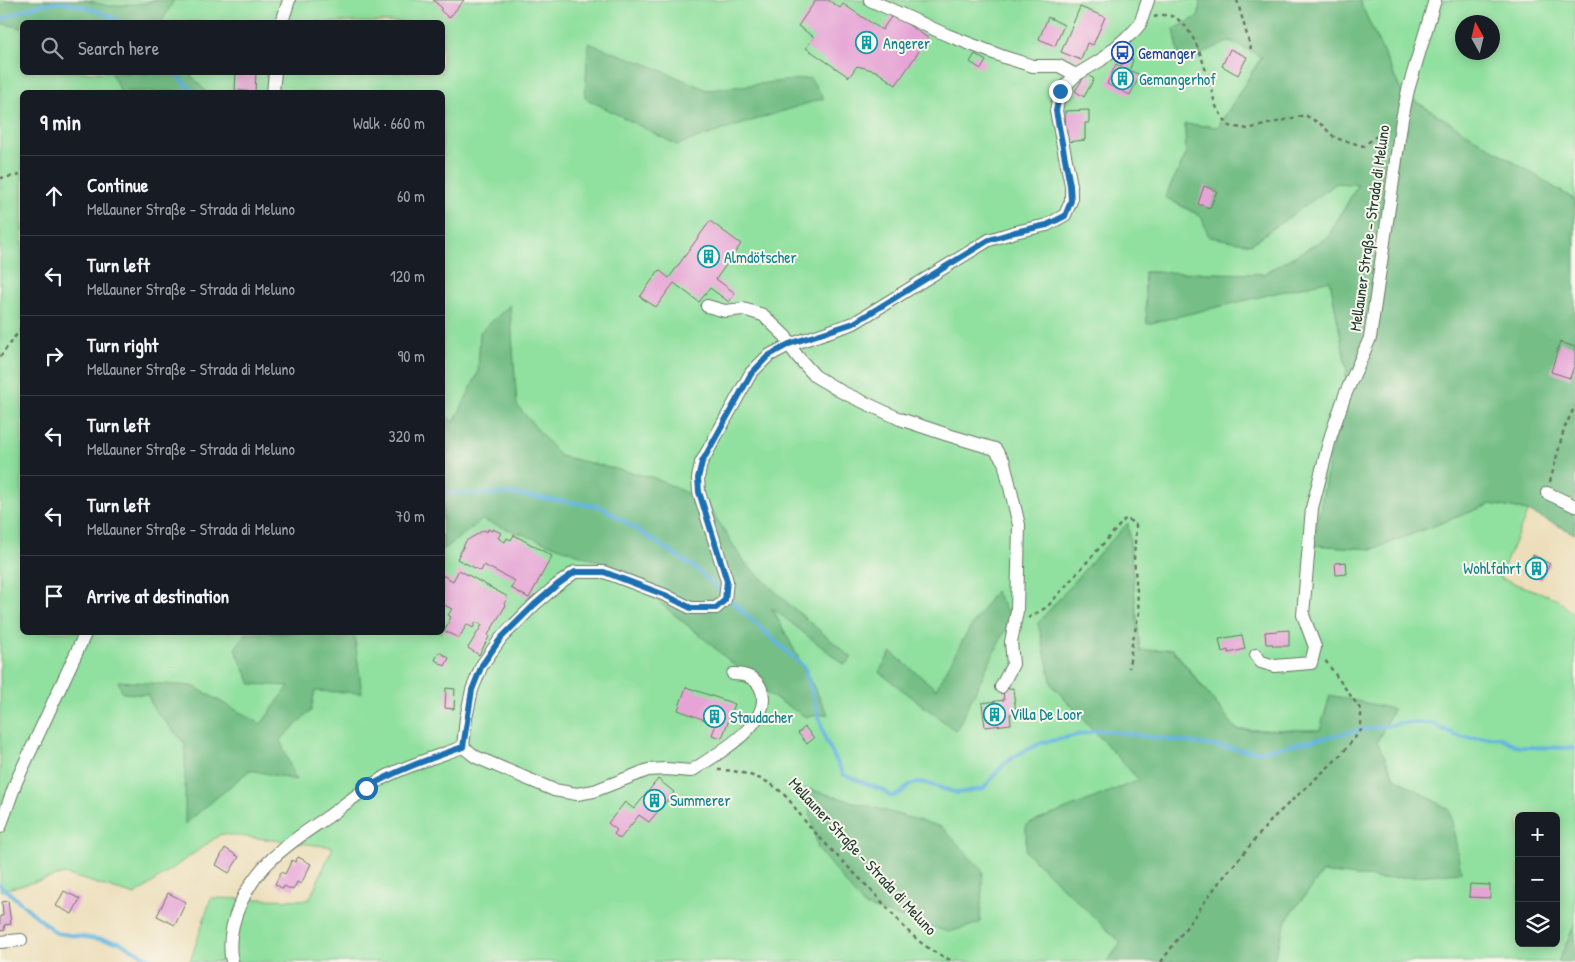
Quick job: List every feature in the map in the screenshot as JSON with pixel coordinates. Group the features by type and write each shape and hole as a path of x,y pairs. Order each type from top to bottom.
{"street":[{"path":"283,20 289,0"},
{"path":"870,0 947,35 1004,57 1033,66 1059,66 1076,75"},
{"path":"463,747 472,690 482,665 501,638 534,605 575,572 604,572 665,595 691,608 716,608 725,600 727,581 699,492 698,478 702,462 751,374 768,356 789,344 854,323 989,240 1047,225 1065,216 1071,201 1070,185 1056,111 1060,91 1076,75 1113,51 1140,24 1148,0"},
{"name":"Mellauner Straße - Strada di Meluno","path":"1315,647 1303,615 1312,508 1331,435 1345,395 1370,338 1398,143 1408,90 1435,0"},
{"path":"273,90 275,75"},
{"path":"707,306 725,311 743,309 763,315 786,337 789,344 815,376 842,392 900,419 995,449 1004,462 1020,525 1017,611 1012,642 1012,664 1001,688"},
{"path":"1547,493 1575,506"},
{"path":"0,827 16,782 85,635"},
{"path":"1256,655 1261,662 1275,666 1311,663 1315,647"},
{"path":"463,747 476,757 554,790 578,794 648,770 666,768 691,771 744,734 760,713 764,697 759,685 747,674 733,674"},
{"path":"232,962 231,936 235,918 246,893 261,871 273,858 366,788 412,765 463,747"},
{"path":"0,942 21,940"}],"path":[{"path":"1238,0 1251,49"},
{"path":"1140,24 1153,17 1167,15 1181,22 1192,34 1217,108 1229,126 1248,129 1305,115 1322,124 1334,138 1364,146 1375,138 1388,136 1398,143"},
{"path":"0,178 20,175"},
{"path":"0,357 20,330"},
{"path":"1547,493 1564,429 1575,406"},
{"path":"1017,611 1028,618 1047,607 1126,518 1136,525 1134,559 1140,613 1132,644 1129,668"},
{"path":"1161,962 1217,885 1273,818 1340,756 1361,730 1361,710 1315,647"},
{"name":"Mellauner Straße - Strada di Meluno","path":"716,770 724,769 746,774 775,786 795,806 802,818 833,852 908,930 927,948 954,962"}],"green space":[{"path":"0,0 1200,0 1199,16 1230,41 1262,56 1218,127 1185,124 1186,155 1165,197 1251,244 1337,183 1358,184 1328,237 1263,274 1144,272 1147,323 1330,280 1347,371 1313,545 1373,549 1491,504 1528,511 1499,578 1558,599 1575,616 1575,924 1558,962 1273,962 1286,920 1323,872 1383,879 1450,810 1395,778 1377,742 1393,709 1320,730 1237,730 1173,649 1140,651 1128,524 1092,561 1039,623 1052,685 1139,780 1027,852 1121,943 1107,962 190,962 211,898 309,900 333,847 221,834 135,895 64,874 0,891"},
{"path":"9,0 84,0 110,6 147,3 152,0 174,0 163,20 20,20 20,28 0,23 0,6"},
{"path":"1200,0 1359,0 1402,93 1575,200 1575,534 1528,511 1491,504 1373,549 1313,545 1347,371 1330,280 1147,324 1144,272 1264,274 1328,237 1358,185 1337,183 1251,244 1209,237 1201,216 1165,197 1186,155 1185,124 1218,127 1262,57 1230,41 1180,63 1174,29 1199,16"},
{"path":"1359,0 1575,0 1575,200 1402,93"},
{"path":"588,43 649,65 707,90 810,78 824,98 677,145 585,98"},
{"path":"112,75 191,75 204,90 120,90"},
{"path":"510,305 517,405 560,456 655,478 707,503 743,561 792,607 852,658 845,665 772,608 828,714 806,717 766,693 708,642 617,568 482,520 445,548 445,415 454,423 478,373 480,332"},
{"path":"1128,523 1140,651 1172,649 1237,730 1320,730 1330,695 1393,709 1377,742 1395,778 1450,810 1461,872 1383,879 1323,872 1286,920 1273,962 1107,962 1121,943 1026,852 1026,825 1139,780 1052,685 1038,623"},
{"path":"995,591 1011,618 956,731 879,672 891,652 936,689 965,636"},
{"path":"245,635 354,635 362,693 315,691 311,711 280,740 296,780 250,770 185,824 185,744 153,708 148,695 122,693 118,681 193,686 261,724 289,686 251,684 235,649"},
{"path":"805,788 942,827 983,871 980,923 949,932 864,906 818,849"},
{"path":"1575,924 1575,962 1558,962"}],"building":[{"path":"433,0 464,0 449,18"},
{"name":"Angerer","path":"816,0 828,0 840,8 843,4 882,30 893,14 928,38 896,85 876,71 857,66 849,77 806,48 814,37 798,26"},
{"path":"1080,7 1105,17 1093,45 1087,43 1081,60 1061,52"},
{"path":"1048,17 1064,25 1055,46 1039,39"},
{"path":"1230,49 1247,57 1238,75 1222,66"},
{"path":"975,54 986,61 981,69 970,62"},
{"name":"Gemangerhof","path":"1126,57 1133,60 1128,74 1130,75 1131,71 1140,75 1130,95 1107,84 1116,64 1121,67"},
{"path":"1086,74 1094,79 1084,97 1075,91"},
{"path":"236,75 256,75 255,90 235,90"},
{"path":"1089,110 1089,123 1085,123 1085,140 1066,142 1065,111"},
{"path":"1204,186 1217,191 1210,208 1198,204"},
{"name":"Almdötscher","path":"710,221 741,244 716,279 735,293 729,302 710,288 699,302 674,283 656,307 640,297 659,270 669,278"},
{"path":"1560,342 1575,347 1575,363 1570,378 1551,372"},
{"path":"488,529 501,533 498,538 505,542 507,538 511,540 514,535 552,556 529,598 511,588 515,581 484,565 481,571 457,559 466,541 484,530 487,532"},
{"name":"Wohlfahrt","path":"1533,555 1550,564 1541,580 1524,571"},
{"path":"1346,562 1347,574 1336,575 1335,563"},
{"path":"459,570 508,597 504,604 506,605 488,635 489,637 479,655 468,648 482,625 476,622 473,628 467,624 459,638 445,631 451,617 448,615 452,609 445,606 445,577 453,581"},
{"path":"1289,630 1289,646 1266,644 1265,632"},
{"path":"1242,635 1245,649 1229,653 1228,650 1222,652 1219,639"},
{"path":"439,652 449,658 445,666 435,660"},
{"name":"Staudacher","path":"686,687 735,704 722,738 712,735 716,724 678,710"},
{"path":"446,688 455,689 454,709 445,708"},
{"name":"Villa De Loor","path":"1013,688 1016,713 1010,714 1011,724 985,727 982,703 1004,700 1003,689"},
{"path":"805,727 814,738 807,744 798,733"},
{"path":"658,779 674,792 649,822 639,815 620,839 614,834 617,830 608,823 625,802 634,809"},
{"path":"225,848 239,857 229,873 216,865"},
{"path":"298,857 311,864 301,884 297,882 293,890 284,886 283,889 275,884 281,872 285,874 292,860 295,862"},
{"path":"1470,884 1490,885 1490,898 1469,897"},
{"path":"64,891 80,899 72,914 56,906"},
{"path":"168,893 186,902 175,925 157,916"},
{"path":"8,901 11,924 4,925 5,930 0,931 0,916 3,916 2,902"}],"waterway":[{"path":"0,21 40,5 60,3 88,8 117,20"},
{"path":"177,75 191,90"},
{"path":"445,492 513,494 602,507 694,567 723,593"},
{"path":"728,598 805,668 826,741 844,775 883,790 891,797 901,793 909,785 922,782 957,793 983,789 1005,763 1024,751 1041,743 1100,730 1258,752 1402,723 1432,723 1454,735 1470,738 1499,737 1519,747 1575,748"},
{"path":"0,885 56,933 119,942 156,962"}],"place":[{"name":"Angerer","path":"867,43"},
{"name":"Gemanger","path":"1122,53"},
{"name":"Gemangerhof","path":"1123,79"},
{"name":"Almdötscher","path":"708,257"},
{"name":"Wohlfahrt","path":"1537,568"},
{"name":"Villa De Loor","path":"994,714"},
{"name":"Staudacher","path":"714,717"},
{"name":"Summerer","path":"654,800"}],"route":[{"path":"366,788 412,765 463,747 466,718 472,690 482,665 501,638 534,605 575,572 604,572 665,595 691,608 716,608 725,600 727,581 699,492 698,478 702,462 711,444 751,374 768,356 789,344 822,335 854,323 963,258 989,240 1047,225 1065,216 1071,201 1070,185 1059,136 1056,111 1060,91"}]}
